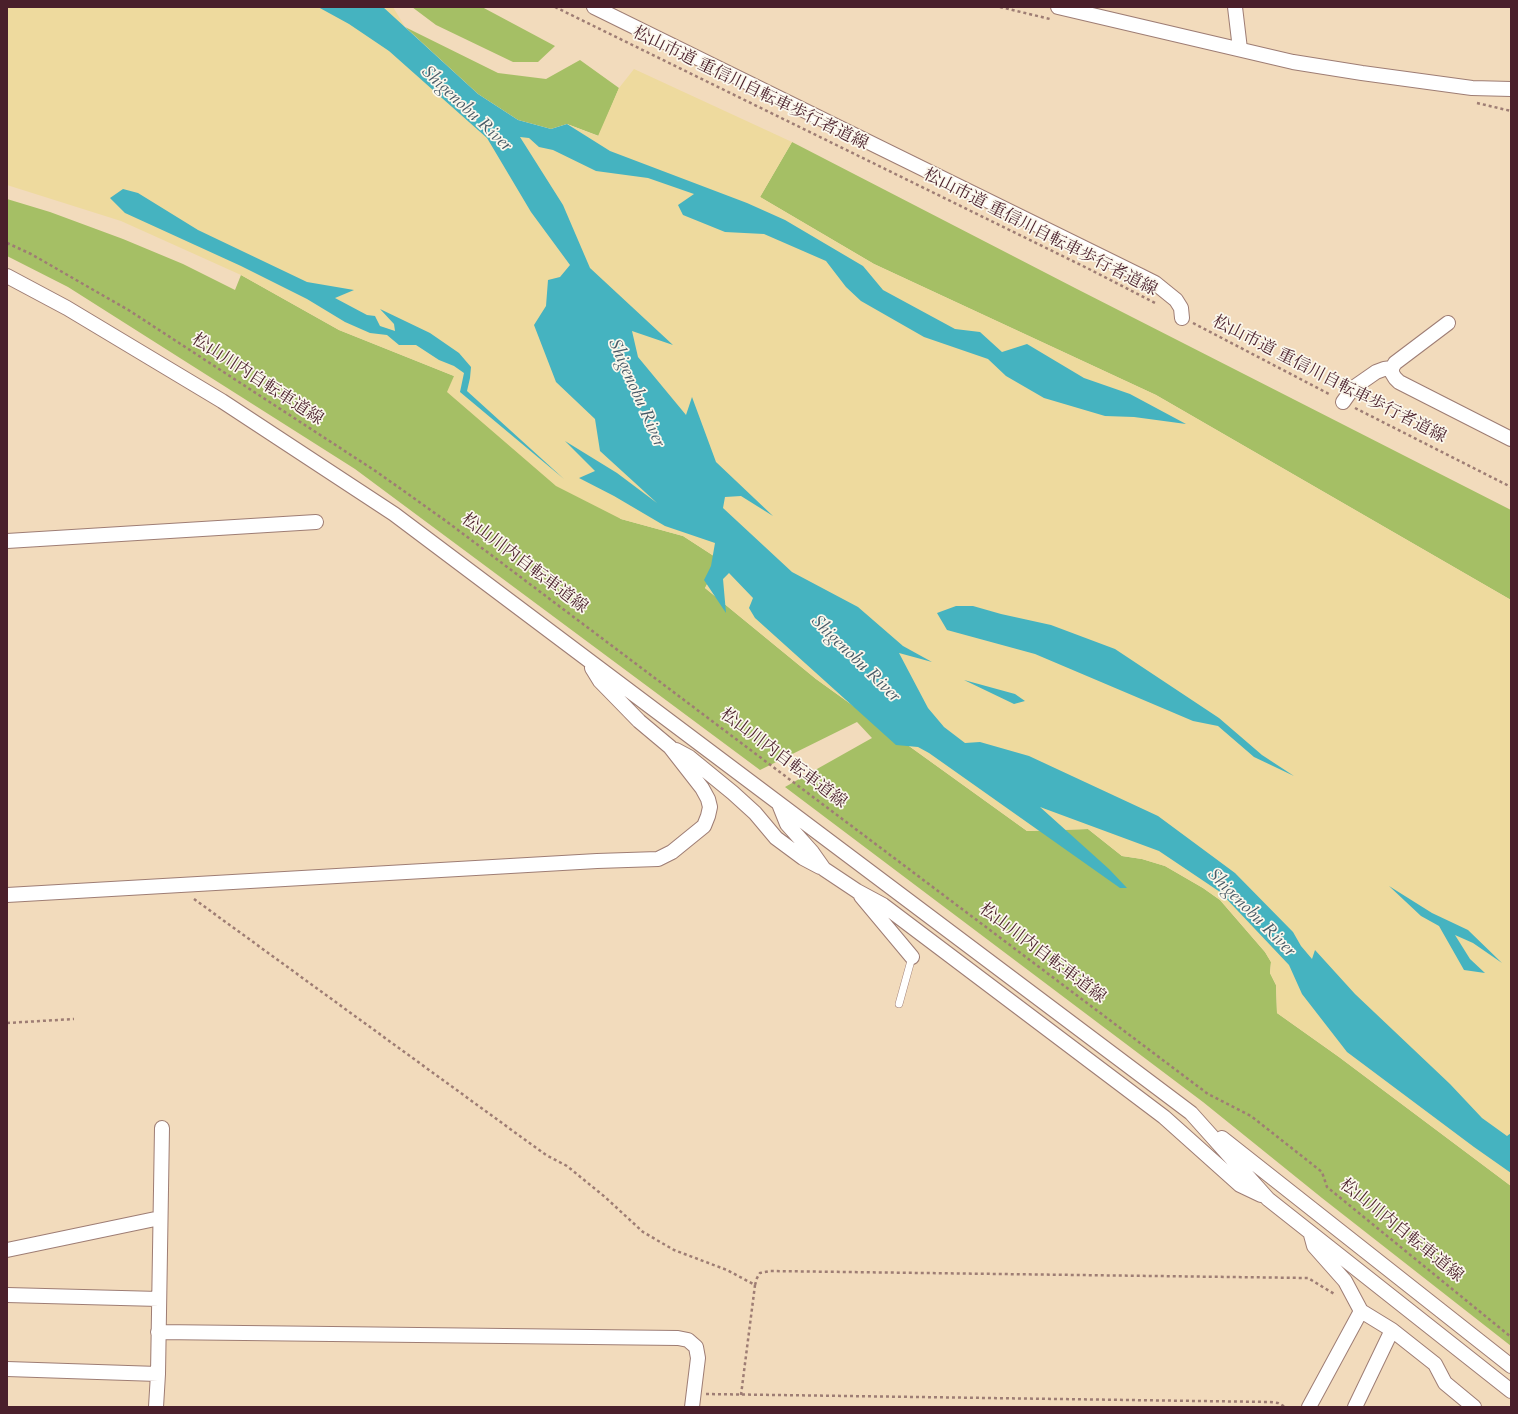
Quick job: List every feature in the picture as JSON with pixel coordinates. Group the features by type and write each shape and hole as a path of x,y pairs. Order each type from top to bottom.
{"street":[{"path":"594,7 1139,275 1154,283 1176,300 1180,308 1182,318"},
{"path":"1058,7 1293,62 1472,88 1511,89"},
{"path":"1235,7 1240,49"},
{"path":"7,276 67,308 222,401 394,514 1191,1113 1511,1366"},
{"path":"1448,323 1395,362 1392,368 1392,373 1399,382 1511,440"},
{"path":"1343,402 1353,388 1376,372 1392,368"},
{"path":"7,541 316,522"},
{"path":"7,895 589,861 658,859 672,852 704,826 710,807 708,799 702,788 670,747 639,721 600,681 586,658"},
{"path":"670,747 689,757 733,793 755,813 776,838 803,858 883,905 1164,1117 1240,1185 1268,1199"},
{"path":"779,804 787,824 812,852 824,869"},
{"path":"857,891 912,957"},
{"path":"1191,1113 1268,1199 1511,1391"},
{"path":"156,1407 158,1374 162,1128"},
{"path":"7,1250 160,1218"},
{"path":"1310,1232 1314,1246 1345,1281 1361,1311 1392,1330 1435,1364 1445,1383 1474,1407"},
{"path":"7,1295 159,1299"},
{"path":"1309,1407 1361,1311"},
{"path":"1355,1407 1392,1330"},
{"path":"158,1332 678,1338 688,1340 696,1347 698,1358 692,1401"},
{"path":"7,1369 158,1374"}],"lane":[{"path":"898,1004 912,957"}],"path":[{"name":"松山市道 重信川自転車歩行者道線","path":"555,7 1089,269 1162,307"},
{"path":"1490,106 1511,111"},
{"name":"松山川内自転車道線","path":"7,243 31,254 130,311 406,492 772,765 1208,1094 1251,1116 1322,1172 1328,1187 1511,1337"},
{"name":"松山市道 重信川自転車歩行者道線","path":"1182,318 1511,487"},
{"path":"176,885 546,1156 567,1166 605,1197 643,1232 674,1250 727,1270 755,1285"},
{"path":"7,1023 74,1019"},
{"path":"741,1395 755,1285 760,1273 770,1271 1308,1278 1341,1299"},
{"path":"692,1401 741,1395 1270,1402 1278,1403 1285,1407"}],"green space":[{"path":"412,7 482,7 555,46 538,62 513,62 436,25"},
{"path":"405,27 498,73 546,79 580,60 619,88 599,136 567,124 551,129 518,120 478,94"},
{"path":"792,142 1511,510 1511,600 1156,395 874,264 760,197"},
{"path":"7,199 50,212 123,239 183,264 235,290 241,275 339,330 454,376 621,519 683,536 720,560 705,588 816,679 1027,831 1088,829 1122,856 1142,859 1165,866 1203,888 1220,900 1265,952 1271,962 1270,973 1276,985 1277,1013 1339,1057 1511,1186 1511,1346 1322,1198 1203,1102 785,787 872,738 857,722 760,770 355,469 68,287 7,256"}],"sand":[{"path":"7,7 393,7 405,27 478,94 518,120 551,129 567,124 598,136 619,88 634,69 792,142 760,197 874,264 1156,395 1511,600 1511,1186 1339,1057 1277,1013 1276,985 1270,973 1271,962 1265,952 1220,900 1203,888 1165,866 1142,859 1122,856 1088,829 1027,831 816,679 705,588 720,560 683,536 621,519 556,486 447,392 454,376 339,330 241,275 121,221 7,185"}],"water":[{"name":"Shigenobu River","path":"318,7 383,7 478,94 518,120 551,129 567,124 610,151 747,203 785,220 863,266 883,290 955,329 980,332 1002,352 1027,344 1084,378 1130,394 1186,424 1134,417 1105,416 1044,398 1006,376 988,359 924,337 861,301 846,287 826,261 764,234 725,232 683,215 678,205 694,194 648,178 596,171 553,150 539,147 529,138 520,137 563,205 590,268 673,345 632,331 638,357 686,415 692,397 716,462 773,516 741,496 725,497 723,508 792,572 858,607 903,646 932,662 899,653 928,708 944,727 965,743 980,742 1029,756 1158,816 1235,873 1293,932 1301,946 1312,959 1315,950 1355,994 1450,1084 1482,1118 1507,1136 1511,1133 1511,1173 1347,1052 1302,994 1289,965 1220,892 1159,851 1040,807 1109,869 1127,888 1120,888 929,753 918,747 896,745 755,618 749,608 753,598 729,573 723,579 726,613 704,580 711,566 715,543 665,526 614,496 579,478 595,471 565,441 617,473 657,503 600,451 595,419 556,382 534,325 546,306 548,280 560,277 570,265 531,212 487,138 389,51 349,24"},
{"path":"123,189 138,193 198,230 307,282 354,290 335,298 367,315 375,316 380,326 395,331 394,324 380,309 430,333 459,353 471,367 467,391 564,479 460,392 464,373 454,366 439,360 416,345 399,345 387,335 370,333 345,322 307,299 241,266 125,213 110,198"},
{"path":"956,606 973,606 1051,625 1115,649 1219,718 1262,755 1294,776 1254,757 1218,726 1193,721 1035,654 947,630 937,613"},
{"path":"964,680 1015,694 1025,701 1014,704"},
{"path":"1389,886 1432,913 1468,930 1502,963 1473,943 1455,935 1470,959 1485,973 1464,970 1439,926 1421,916"}]}
